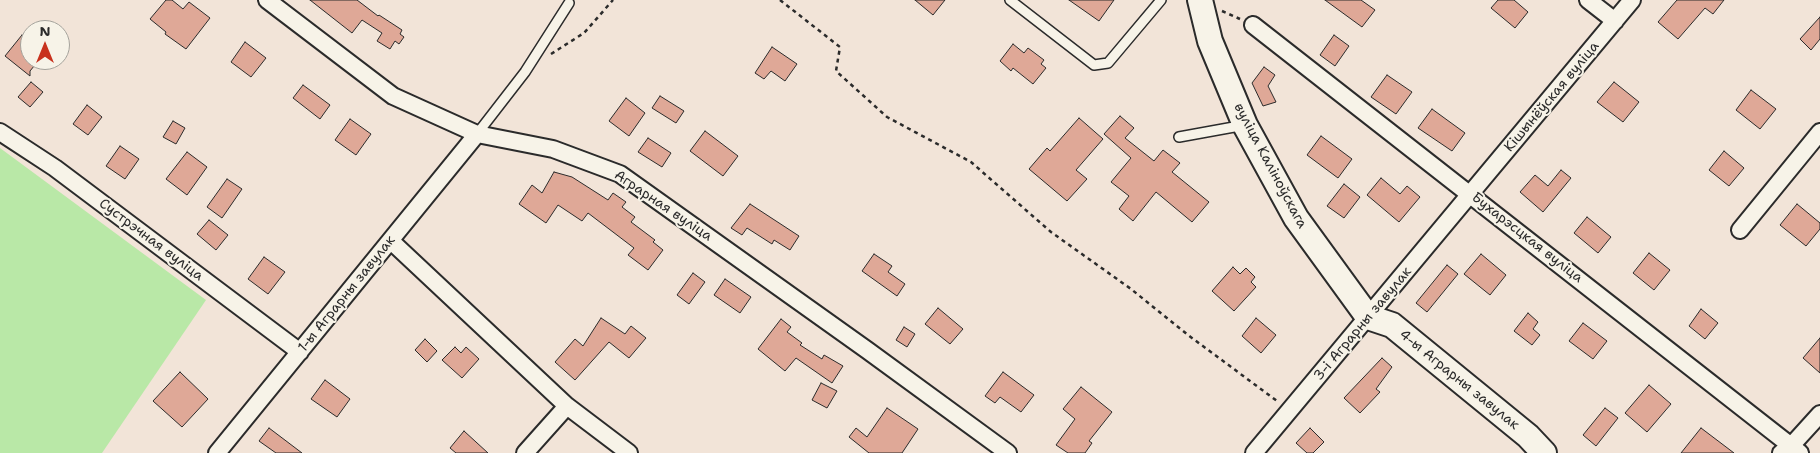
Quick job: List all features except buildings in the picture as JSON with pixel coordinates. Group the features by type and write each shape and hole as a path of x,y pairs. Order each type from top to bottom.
{"main road":[{"name":"вуліца Каліноўскага","path":"1200,0 1210,41 1245,125 1296,218 1368,317"},
{"name":"4-ы Аграрны завулак","path":"1368,317 1392,325 1528,436 1544,453"}],"street":[{"name":"Аграрная вуліца","path":"267,0 392,96 477,134 553,149 620,174 1008,453"},
{"path":"1588,0 1615,21"},
{"name":"Кішынёўская вуліца","path":"1471,194 1632,0"},
{"name":"Бухарэсцкая вуліца","path":"1253,25 1471,194 1791,451"},
{"name":"Сустрэчная вуліца","path":"0,132 55,168 300,352"},
{"path":"1740,230 1820,132"},
{"name":"1-ы Аграрны завулак","path":"217,453 477,134"},
{"name":"3-і Аграрны завулак","path":"1254,453 1471,194"},
{"path":"391,241 567,406 629,453"},
{"path":"525,453 567,406"},
{"path":"1791,451 1820,414"}],"lane":[{"path":"1010,0 1094,65 1108,63 1161,0"},
{"path":"477,134 525,72 569,3"},
{"path":"1179,137 1245,125"}],"path":[{"path":"525,72 584,33 613,0"},
{"path":"780,0 840,47 836,71 887,117 971,162 1052,232 1131,289 1246,380 1290,411"},
{"path":"1200,0 1253,25"}],"green space":[{"path":"0,148 206,300 102,453 0,453"}]}
